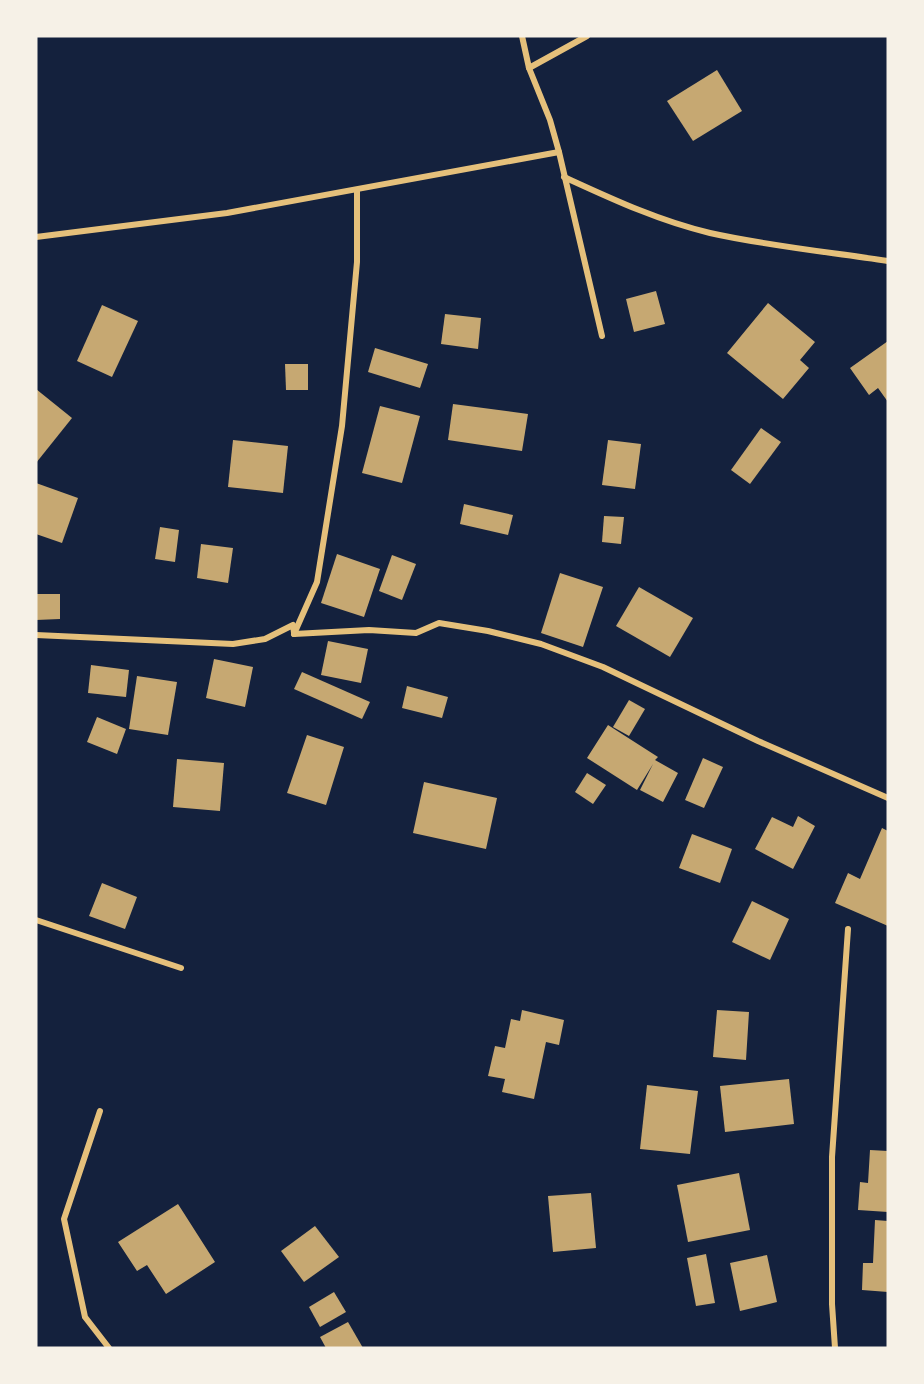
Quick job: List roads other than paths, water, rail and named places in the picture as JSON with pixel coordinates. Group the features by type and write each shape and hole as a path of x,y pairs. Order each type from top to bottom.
{"street":[{"path":"522,36 530,68 550,120 559,152 602,336"},
{"path":"530,68 587,36"},
{"path":"36,237 228,213 559,152"},
{"path":"564,177 654,216 711,233 888,261"},
{"path":"294,634 317,582 342,426 357,262 357,190"},
{"path":"294,634 369,630 416,633 439,623 488,631 541,644 603,667 758,741 888,798"},
{"path":"36,635 233,644 265,639 293,625 294,634"},
{"path":"36,920 181,968"},
{"path":"835,1348 832,1304 831,1157 848,929"},
{"path":"100,1111 64,1219 85,1317 109,1348"}]}
